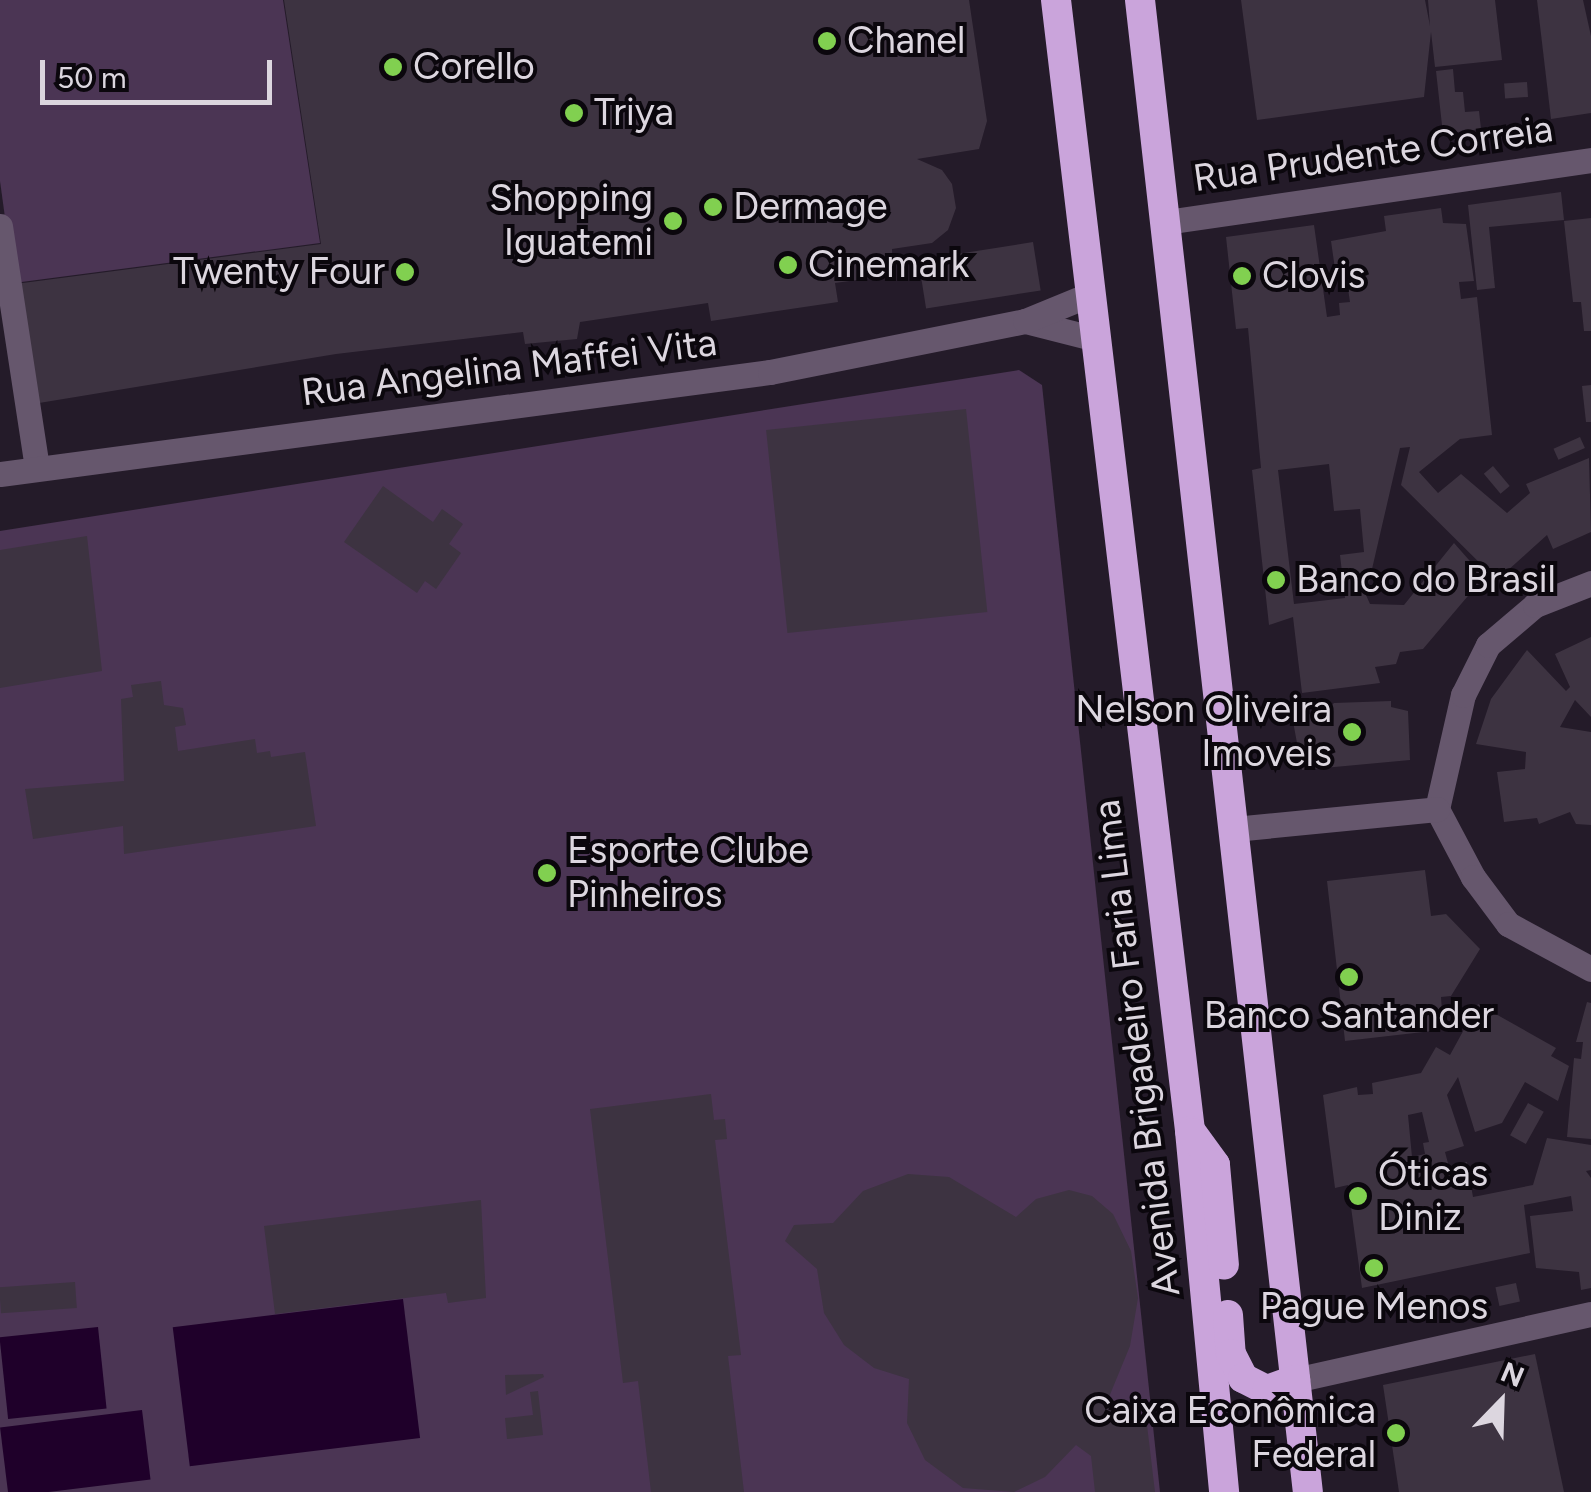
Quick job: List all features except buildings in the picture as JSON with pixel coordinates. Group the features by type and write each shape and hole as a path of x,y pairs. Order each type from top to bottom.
{"highway":[{"name":"Avenida Brigadeiro Faria Lima","path":"1056,0 1190,1131 1224,1492"},
{"path":"1140,0 1308,1492"},
{"path":"1190,1131 1215,1165 1232,1354 1258,1390 1295,1380"}],"street":[{"name":"Rua Prudente Correia","path":"1166,222 1591,160"},
{"path":"0,226 37,468"},
{"name":"Rua Angelina Maffei Vita","path":"0,474 770,372 1025,321 1091,294"},
{"name":"Rua Angelina Maffei Vita","path":"1025,321 1096,339"},
{"path":"1591,583 1535,605 1488,645 1462,695 1436,809 1508,924 1556,956 1591,969"},
{"path":"1234,829 1436,809"},
{"path":"1295,1380 1591,1314"}],"shaded area":[{"path":"0,0 283,0 320,243 14,283 0,181"},
{"name":"Esporte Clube Pinheiros","path":"1019,370 1042,385 1160,1492 0,1492 0,531"},
{"path":"403,1299 420,1438 190,1466 173,1327"},
{"path":"98,1327 107,1409 8,1419 0,1337"},
{"path":"142,1410 151,1479 49,1492 8,1492 0,1427"}],"place":[{"name":"Chanel","path":"827,41"},
{"name":"Corello","path":"393,67"},
{"name":"Triya","path":"574,113"},
{"name":"Dermage","path":"713,207"},
{"name":"Shopping Iguatemi","path":"673,221"},
{"name":"Cinemark","path":"788,265"},
{"name":"Twenty Four","path":"405,272"},
{"name":"Clovis","path":"1242,276"},
{"name":"Banco do Brasil","path":"1276,580"},
{"name":"Nelson Oliveira Imoveis","path":"1352,732"},
{"name":"Esporte Clube Pinheiros","path":"547,873"},
{"name":"Banco Santander","path":"1349,977"},
{"name":"Óticas Diniz","path":"1358,1196"},
{"name":"Pague Menos","path":"1374,1268"},
{"name":"Caixa Econômica Federal","path":"1396,1433"}]}
